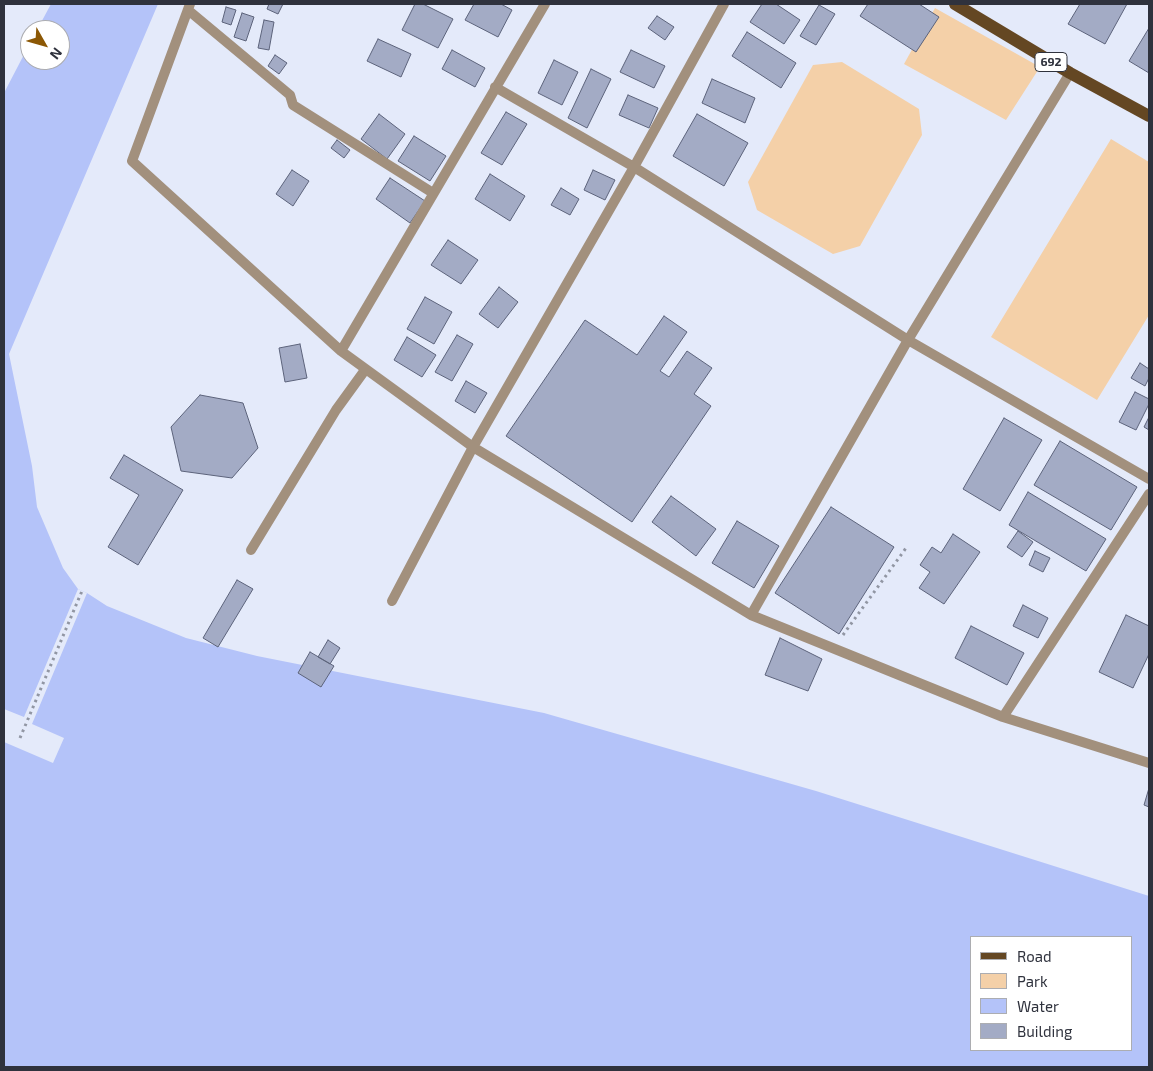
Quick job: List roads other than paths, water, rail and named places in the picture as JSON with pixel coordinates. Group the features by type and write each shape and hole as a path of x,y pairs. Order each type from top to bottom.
{"main road":[{"name":"692","path":"955,4 1070,73 1149,116"}],"street":[{"path":"341,351 545,4"},
{"path":"392,602 473,447 634,167 724,4"},
{"path":"433,193 293,105 290,95 189,7 132,161 341,351 365,370 473,447 751,615 1003,717 1149,763"},
{"path":"751,615 908,340 1070,73"},
{"path":"495,87 634,167 908,340 1149,479"},
{"path":"251,550 336,410 365,370"},
{"path":"1003,717 1149,494"}],"water":[{"path":"51,4 158,4 9,354 32,466 37,507 63,568 78,589 107,606 186,638 257,656 544,713 816,791 1149,896 1149,1067 4,1067 4,93 20,62 20,70 70,70 70,20 42,20"}]}
